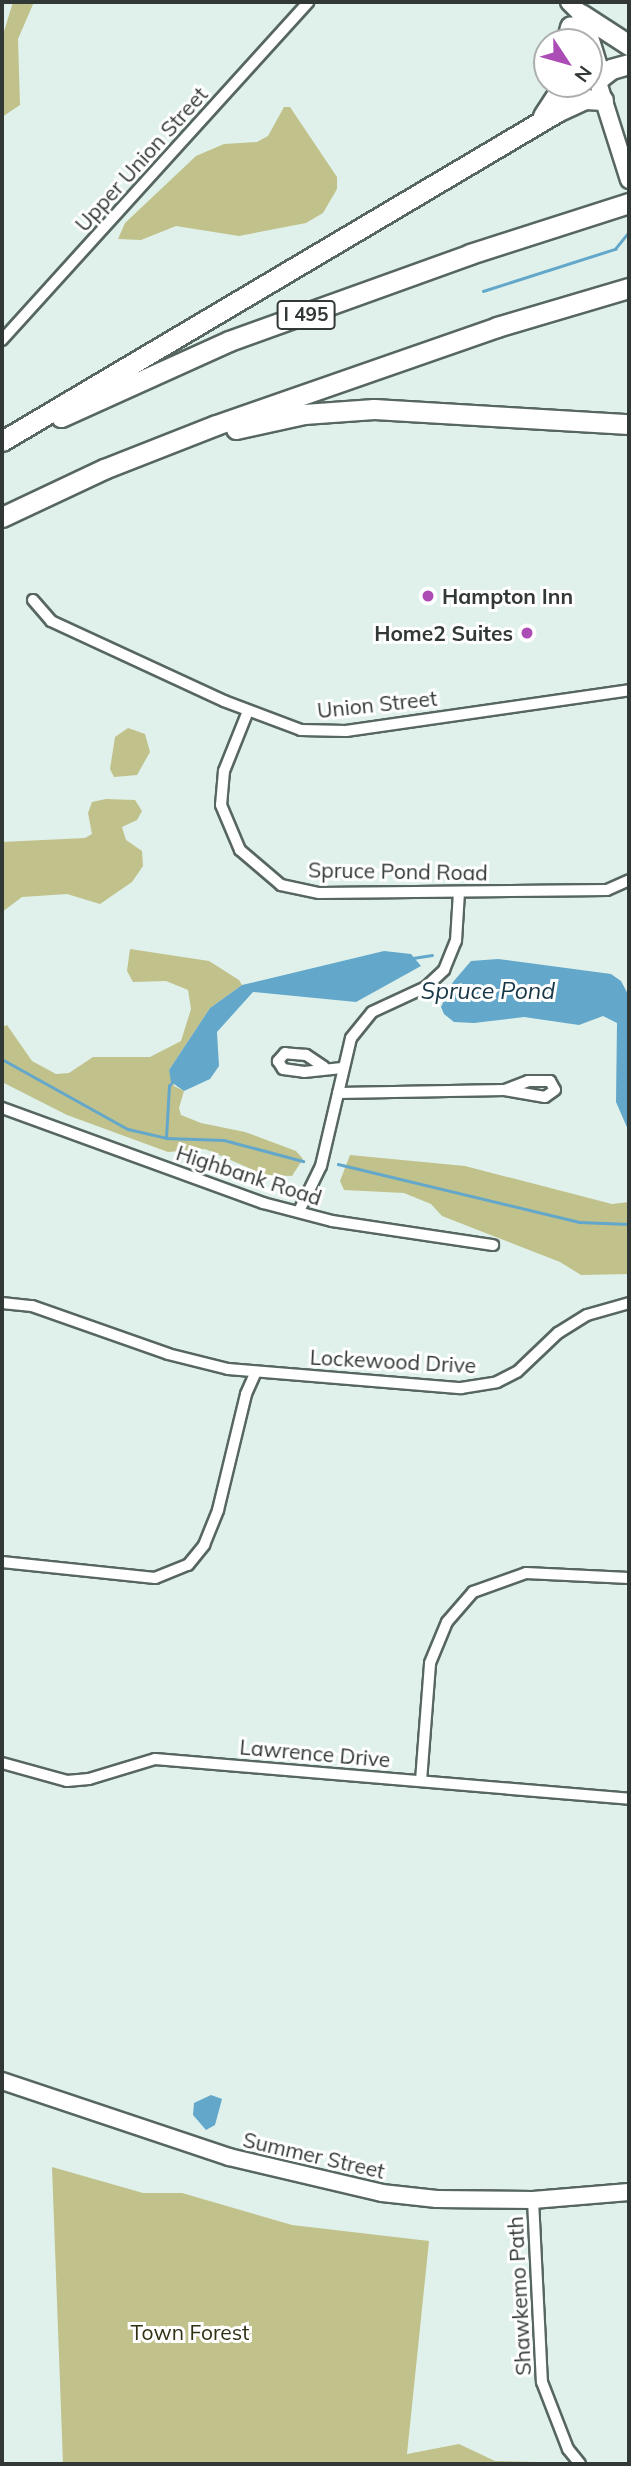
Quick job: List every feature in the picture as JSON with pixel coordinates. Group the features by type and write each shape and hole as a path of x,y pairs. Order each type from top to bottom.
{"highway":[{"path":"572,21 629,45"},
{"path":"603,72 629,64"},
{"path":"536,125 554,98"},
{"path":"2,443 536,125 585,99 603,100"},
{"name":"I 495","path":"2,443 229,341 624,205"},
{"path":"2,517 104,469 384,366 629,288"},
{"path":"104,469 230,430 304,414 374,410 629,424"}],"main road":[{"path":"603,100 629,180"},
{"name":"Summer Street","path":"2,2081 217,2154 334,2184 437,2199 533,2200 629,2192"}],"street":[{"name":"Upper Union Street","path":"2,340 308,2"},
{"name":"Union Street","path":"33,600 51,621 248,711 301,730 346,731 629,691"},
{"name":"Spruce Pond Road","path":"248,711 224,771 221,805 240,849 264,875 281,885 318,892 607,890 629,880"},
{"path":"300,1209 318,1176 351,1038 366,1018 426,987 444,970 456,941 459,892"},
{"path":"324,1067 342,1068"},
{"path":"338,1093 505,1090"},
{"name":"Highbank Road","path":"2,1108 263,1203 300,1209 332,1221 493,1245"},
{"name":"Lockewood Drive","path":"2,1303 32,1306 168,1354 255,1374 461,1388 491,1385 517,1371 558,1333 587,1315 629,1303"},
{"path":"2,1562 155,1578 188,1565 204,1545 218,1510 246,1394 255,1374"},
{"path":"421,1781 430,1663 447,1622 473,1592 526,1573 629,1578"},
{"name":"Lawrence Drive","path":"2,1763 67,1781 89,1779 155,1759 629,1799"},
{"name":"Shawkemo Path","path":"533,2200 542,2382 557,2425 580,2464"}],"green space":[{"path":"13,2 34,2 18,39 20,105 2,117 2,38"},
{"path":"284,107 290,107 337,177 337,189 323,213 306,223 239,236 176,226 141,240 118,239 125,223 196,156 224,144 257,142 268,136"},
{"path":"128,728 145,734 150,752 137,775 114,777 110,769 115,737"},
{"path":"106,799 135,800 142,811 137,820 122,827 126,840 142,851 143,866 132,882 100,904 67,894 22,897 2,912 2,842 85,838 92,834 88,813 92,802"},
{"path":"130,949 209,961 239,980 242,985 210,1008 169,1070 174,1086 184,1091 179,1108 181,1115 201,1123 245,1132 296,1151 303,1159 292,1176 265,1175 205,1149 168,1152 67,1115 2,1082 2,1027 7,1025 32,1061 56,1074 69,1073 93,1057 150,1057 181,1041 191,1009 188,990 166,981 133,982 127,971"},
{"path":"350,1155 465,1166 612,1204 629,1202 629,1274 581,1275 560,1262 442,1216 431,1204 404,1193 344,1190 340,1181"},
{"name":"Town Forest","path":"52,2167 143,2193 182,2193 292,2225 429,2241 407,2454 459,2444 495,2461 538,2462 63,2464"}],"water":[{"path":"384,951 411,954 421,966 356,1002 253,992 217,1032 219,1066 210,1079 184,1091 171,1082 169,1070 210,1008 242,985"},
{"name":"Spruce Pond","path":"498,959 611,974 621,981 629,996 629,1132 616,1102 617,1023 603,1016 579,1025 524,1017 474,1023 454,1022 444,1014 441,1007 453,982 471,961"},
{"path":"211,2095 222,2099 215,2125 206,2130 193,2115 194,2103"}],"waterway":[{"path":"483,291 615,249 629,232"},
{"path":"413,958 432,955"},
{"path":"2,1059 128,1129 166,1138 224,1140 303,1161"},
{"path":"166,1138 169,1086 174,1080"},
{"path":"338,1164 579,1222 629,1224"}],"place":[{"name":"Hampton Inn","path":"428,596"},
{"name":"Home2 Suites","path":"527,633"}]}
